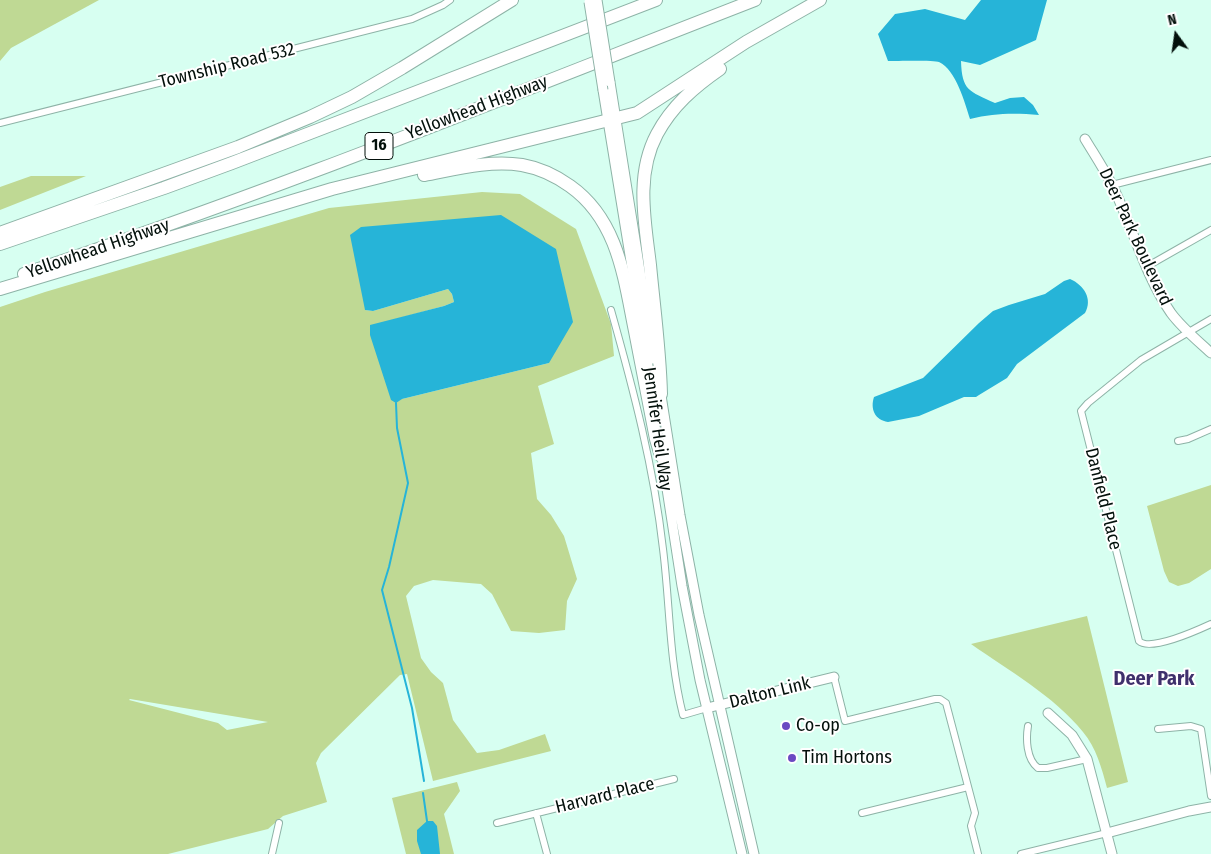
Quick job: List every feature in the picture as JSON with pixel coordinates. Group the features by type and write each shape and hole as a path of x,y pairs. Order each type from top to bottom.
{"highway":[{"path":"429,51 499,0"},
{"path":"0,233 238,147 310,117 352,97 512,0"},
{"name":"Yellowhead Highway","path":"0,244 232,164 656,0"},
{"name":"Yellowhead Highway","path":"0,282 152,231 297,178 755,0"},
{"path":"0,289 276,205 637,113 746,42 817,1"},
{"path":"661,394 643,202 644,176 651,148 672,109 698,84 817,1"},
{"path":"357,183 380,182 483,164 502,164 539,169 561,180 578,192 604,220 619,256 661,456"}],"main road":[{"path":"592,1 610,82 612,120"},
{"name":"Jennifer Heil Way","path":"592,1 603,90 612,120 656,376 661,394 686,551 719,705 754,854"},
{"name":"Jennifer Heil Way","path":"612,120 657,418 661,456 684,594 707,708 742,854"},
{"name":"Deer Park Boulevard","path":"1085,139 1112,185 1146,267 1171,314 1188,333 1211,353"},
{"name":"Dalton Link","path":"707,708 834,677"},
{"path":"1048,713 1072,735 1087,759 1112,854"},
{"path":"1107,833 1211,807"}],"street":[{"name":"Township Road 532","path":"0,123 412,19 450,0"},
{"path":"1112,185 1211,160"},
{"path":"1146,267 1211,230"},
{"name":"Jennifer Heil Way","path":"611,310 654,482 663,549 673,669 683,715 707,708"},
{"path":"1188,333 1211,319"},
{"name":"Danfield Place","path":"1188,333 1141,360 1085,405 1082,412 1139,641 1144,645 1153,644 1182,636 1211,624"},
{"path":"1178,441 1211,429"},
{"path":"834,677 845,721 935,700 943,700 948,708 975,813 971,826 978,854"},
{"path":"1028,726 1027,741 1032,761 1038,768 1047,768 1087,759"},
{"path":"1158,729 1191,726 1201,729 1211,796"},
{"name":"Harvard Place","path":"497,823 674,779"},
{"path":"862,812 968,787"},
{"path":"536,813 546,854"},
{"path":"272,854 279,823"},
{"path":"1021,854 1107,833"},
{"path":"1057,845 1060,854"}],"green space":[{"path":"0,0 99,0 11,48 0,61"},
{"path":"31,176 86,176 0,210 0,187"},
{"path":"482,192 520,194 576,229 611,324 614,356 538,386 554,444 531,453 537,499 551,515 564,536 577,579 567,601 565,630 539,633 511,631 492,594 481,584 433,580 414,586 406,596 421,658 431,672 443,683 453,720 477,753 499,750 545,734 551,751 433,781 407,674 400,675 321,753 316,763 327,802 283,816 268,829 168,854 0,854 0,307 329,208","holes":["556,249 549,363 402,399 370,326 444,306 454,302 452,294 448,289 373,311 365,310","130,699 268,722 227,730 218,723"]},
{"path":"1211,485 1211,569 1189,583 1178,586 1169,582 1164,571 1147,506"},
{"path":"1087,616 1128,782 1107,788 1092,744 1071,719 1045,695 971,644"},
{"path":"457,782 460,791 444,814 454,854 406,854 392,798"}],"water":[{"path":"981,0 1047,0 1036,40 980,65 961,61 963,79 973,92 995,103 1010,98 1024,97 1033,105 1039,115 1004,114 970,119 955,79 945,66 936,61 888,61 878,34 895,14 925,9 965,20"},
{"path":"501,215 556,249 573,322 549,363 402,399 396,403 391,400 370,335 370,325 444,306 454,302 452,294 448,289 373,311 365,310 350,235 361,227"},
{"path":"1070,279 1086,293 1088,303 1085,313 1017,364 1007,378 976,397 964,397 919,416 888,422 877,416 873,410 874,397 923,378 993,311 1045,294"},
{"path":"427,821 433,821 437,826 440,854 421,854 417,841 417,830"}],"waterway":[{"path":"396,403 397,428 408,483 382,590 412,708 424,781"},
{"path":"423,793 427,821"}],"place":[{"name":"Co-op","path":"786,726"},
{"name":"Tim Hortons","path":"792,758"}],"district":[{"name":"Deer Park","path":"1154,679"}]}
